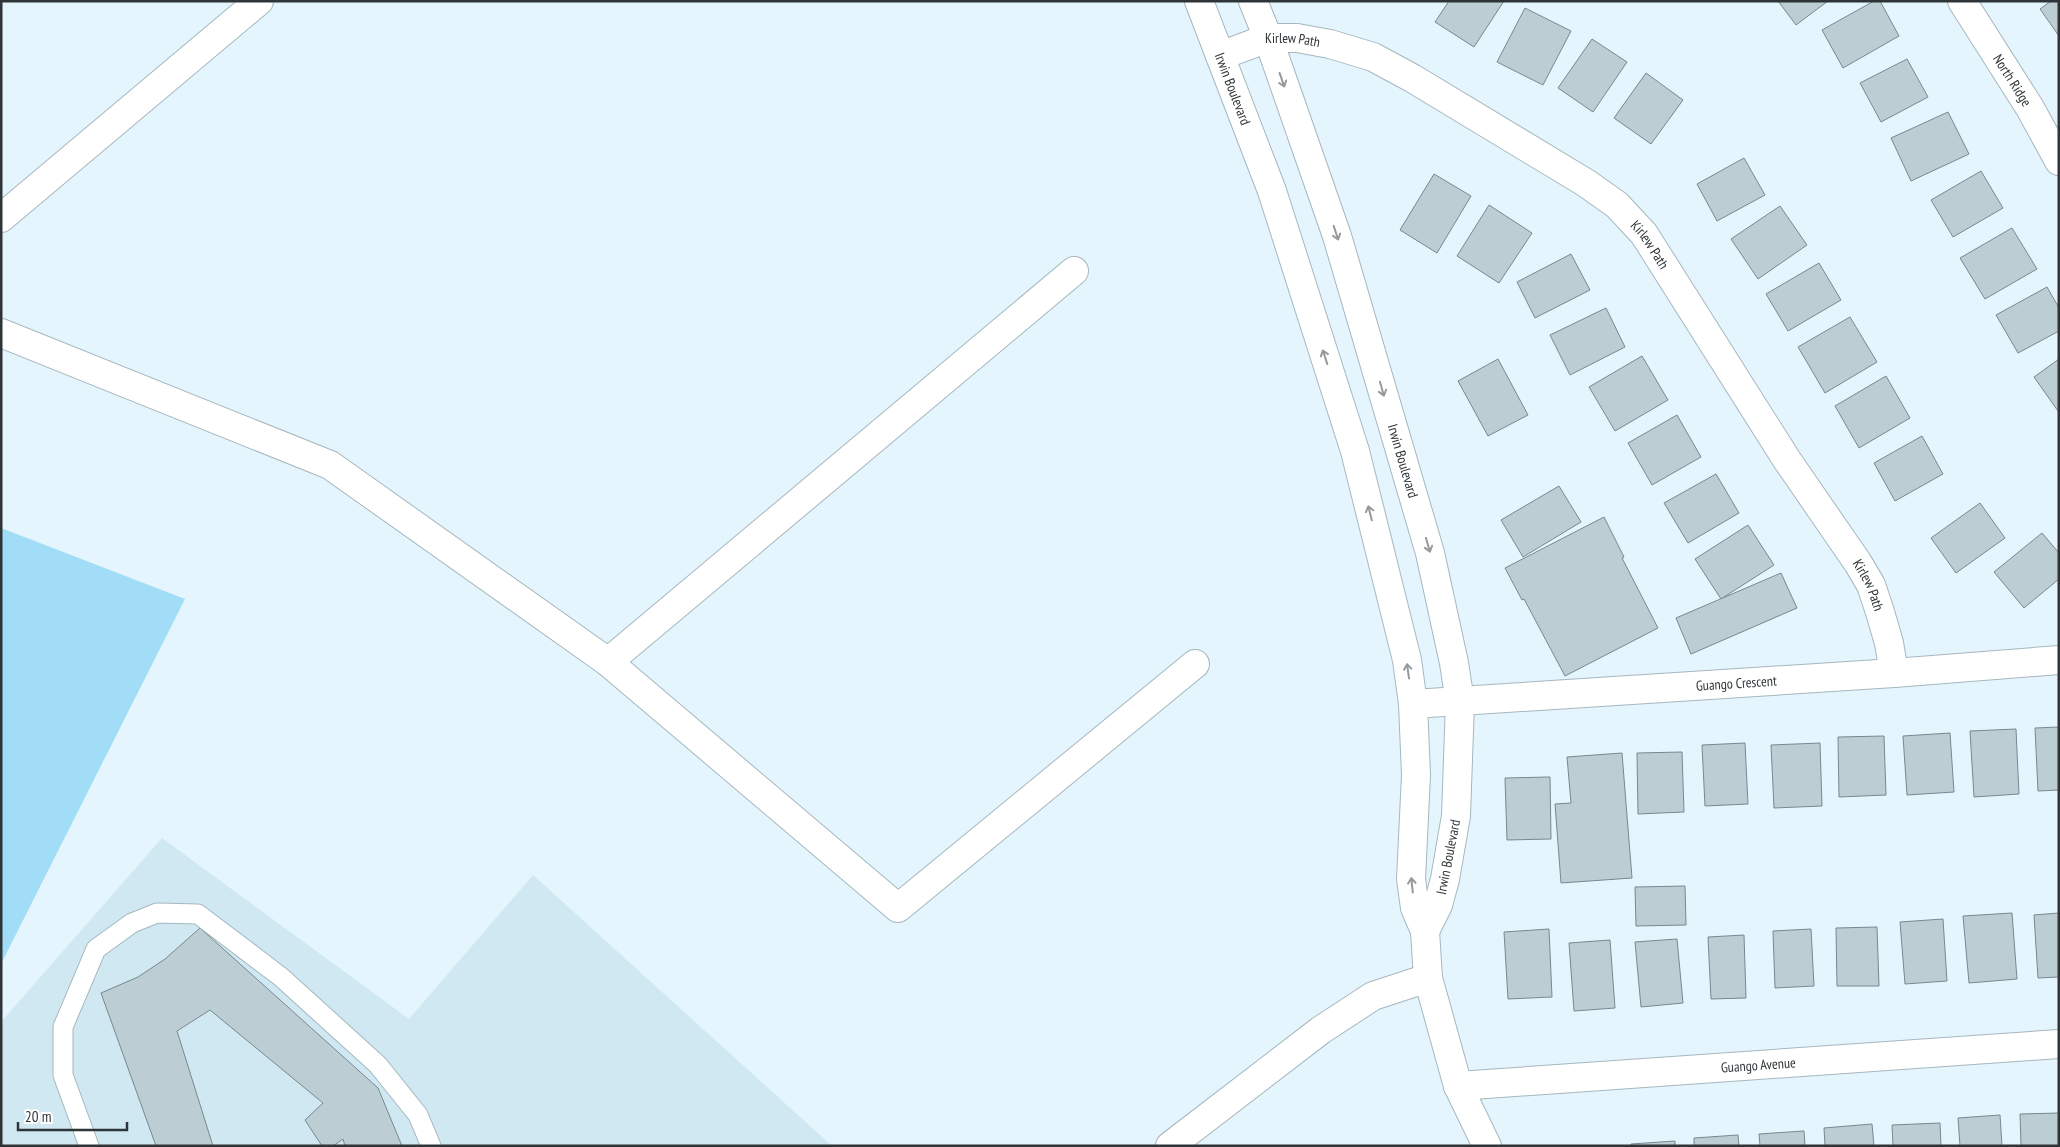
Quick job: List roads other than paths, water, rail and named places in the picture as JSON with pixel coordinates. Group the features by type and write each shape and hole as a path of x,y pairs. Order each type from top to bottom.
{"street":[{"path":"1,218 259,1"},
{"name":"Irwin Boulevard","path":"1199,1 1272,191 1355,451 1407,660 1413,704 1416,775 1411,879 1415,908 1425,931 1428,978 1458,1086 1487,1146"},
{"name":"Irwin Boulevard","path":"1253,1 1268,38 1337,236 1430,553 1454,663 1460,702 1456,816 1445,879 1438,905 1425,931"},
{"name":"North Ridge","path":"1962,1 2030,108 2059,161"},
{"name":"Kirlew Path","path":"1220,56 1268,38 1297,38 1330,44 1373,58 1412,78 1586,183 1617,205 1644,234 1787,460 1871,585 1889,643 1894,674"},
{"path":"608,662 1074,271"},
{"path":"1,333 330,465 608,662 898,908 1195,664"},
{"name":"Guango Crescent","path":"1413,704 1894,674 2059,660"},
{"path":"1170,1146 1321,1030 1373,996 1428,978"},
{"name":"Guango Avenue","path":"1458,1086 2059,1044"}],"lane":[{"path":"89,1146 63,1075 63,1027 96,949 132,923 157,913 198,914 281,977 378,1065 418,1115 431,1146"}]}
